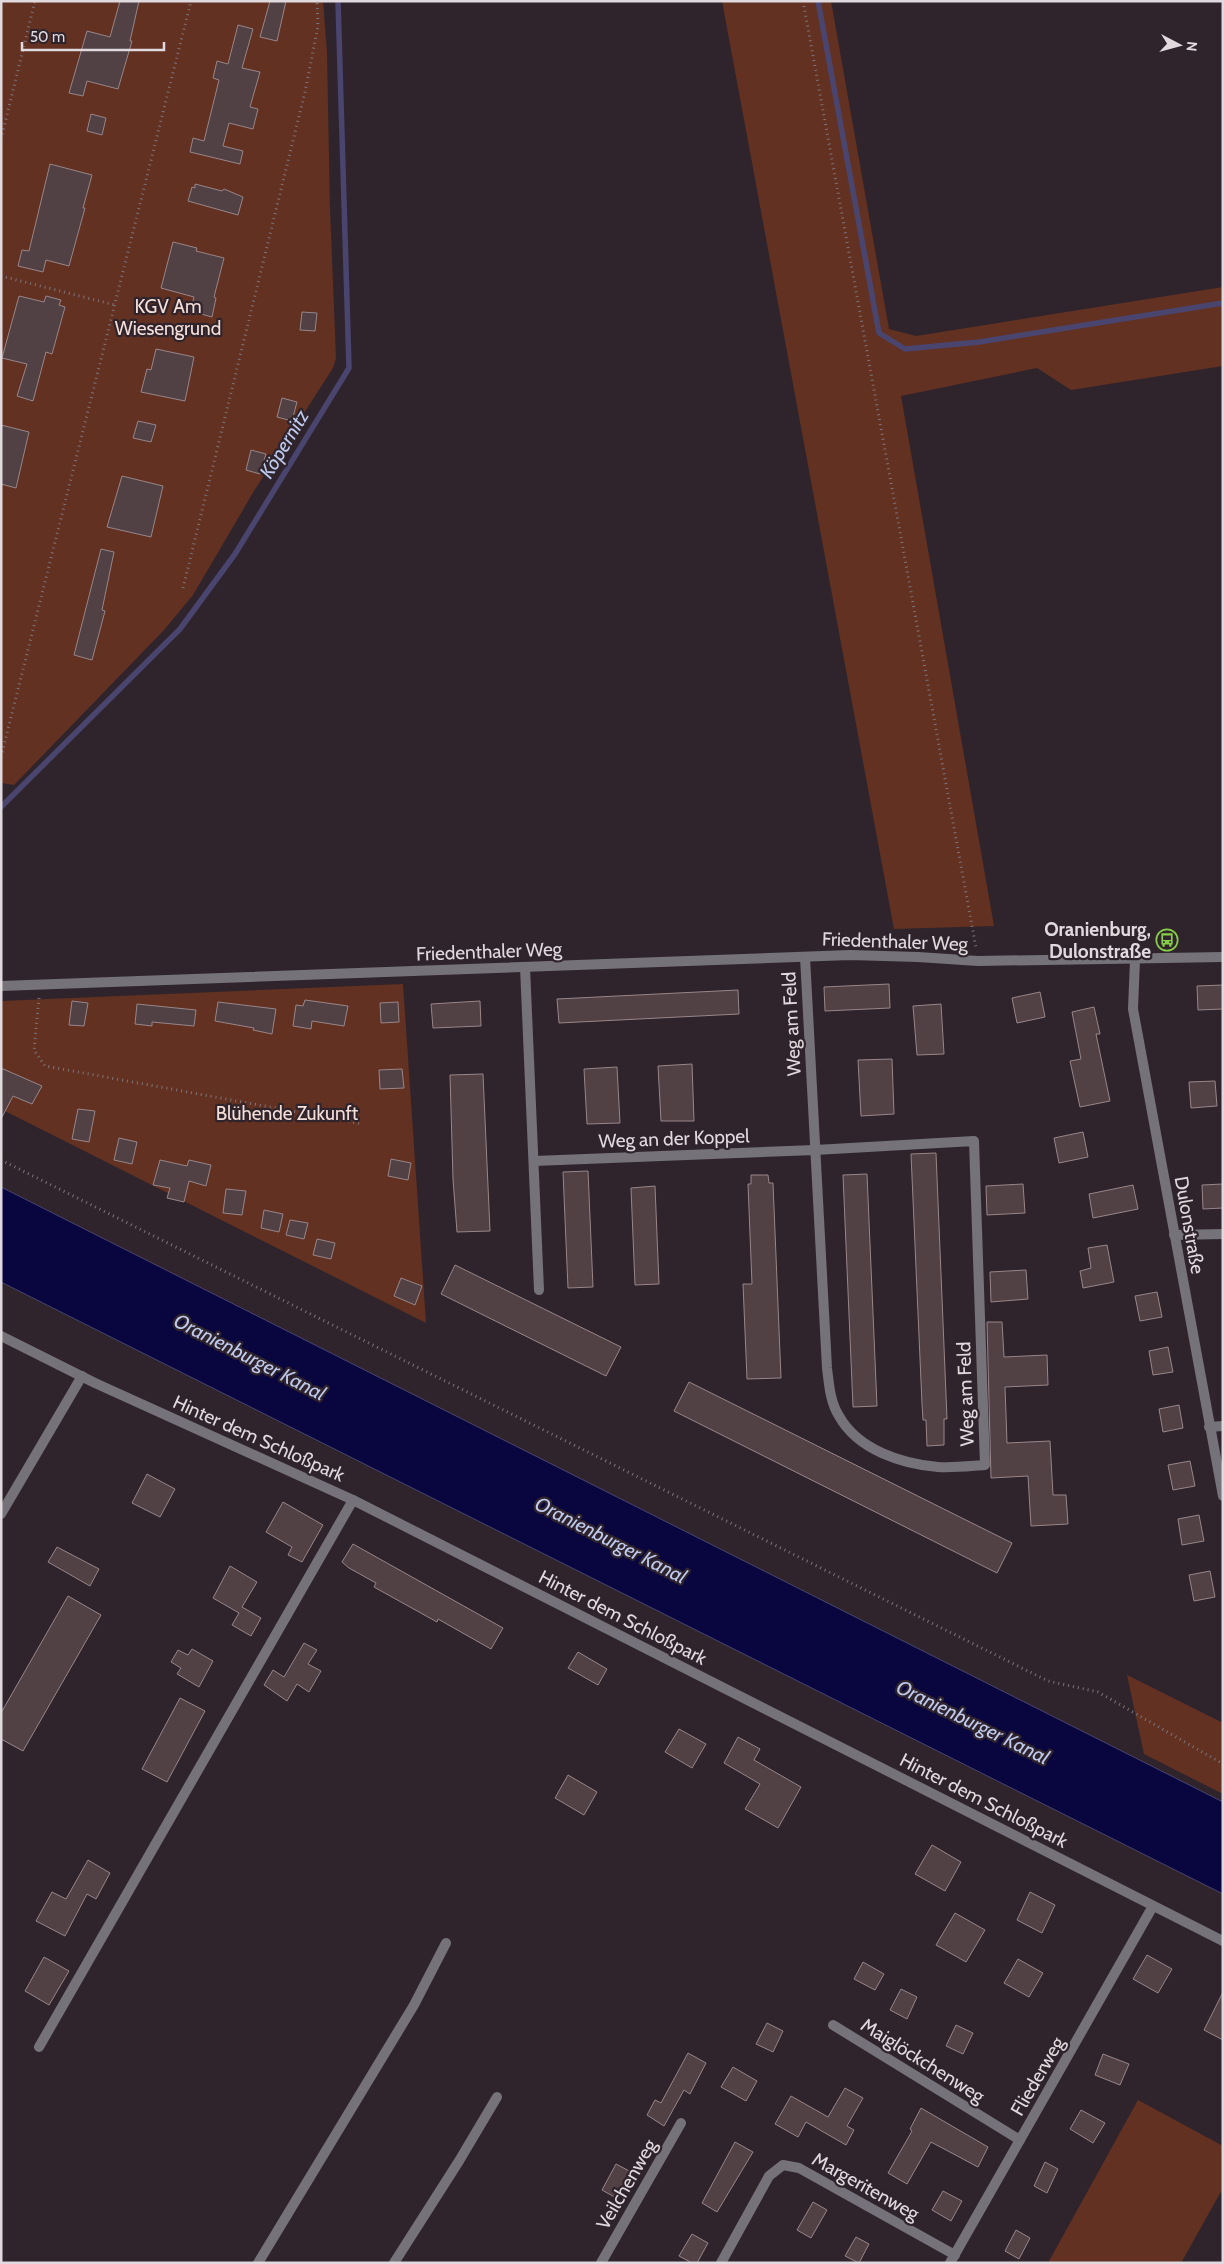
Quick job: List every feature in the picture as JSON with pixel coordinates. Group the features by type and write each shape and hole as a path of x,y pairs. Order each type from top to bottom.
{"street":[{"name":"Friedenthaler Weg","path":"1,986 805,957 918,957 978,961 1135,960 1223,957"},
{"name":"Weg am Feld","path":"805,957 815,1150 827,1368 831,1397 839,1417 855,1436 882,1454 940,1467 985,1465 974,1141 815,1150"},
{"name":"Dulonstraße","path":"1135,960 1133,1009 1223,1496"},
{"path":"525,967 539,1290"},
{"name":"Weg an der Koppel","path":"534,1161 815,1150"},
{"path":"1174,1235 1223,1234"},
{"name":"Hinter dem Schloßpark","path":"1,1336 82,1376 354,1500 1223,1941"},
{"path":"1,1514 82,1376"},
{"path":"1209,1427 1223,1426"},
{"path":"39,2048 354,1500"},
{"name":"Fliederweg","path":"953,2259 1153,1906"},
{"path":"258,2263 414,2005 446,1943"},
{"name":"Maiglöckchenweg","path":"833,2025 1020,2140"},
{"path":"394,2263 459,2161 497,2096"},
{"name":"Veilchenweg","path":"601,2263 681,2123"},
{"name":"Margeritenweg","path":"721,2263 769,2176 783,2165 799,2168 953,2259"}],"path":[{"path":"1,139 35,1"},
{"path":"1,757 191,1"},
{"path":"182,588 305,92 318,26 317,1"},
{"path":"804,1 978,961"},
{"path":"1,276 115,305"},
{"path":"38,985 39,1001 34,1050 45,1066 363,1124"},
{"path":"1,1160 1048,1681 1098,1692 1223,1764"}],"green space":[{"name":"KGV Am Wiesengrund","path":"1,1 323,1 327,53 330,209 336,358 333,368 254,491 193,595 164,630 14,785 1,783"},
{"path":"722,1 831,1 889,329 916,336 1223,287 1223,366 1071,390 1037,368 901,396 994,926 894,929"},
{"name":"Blühende Zukunft","path":"403,984 426,1323 1,1109 1,1001"},
{"path":"1127,1675 1223,1723 1223,1794 1144,1754"},
{"path":"1138,2100 1223,2146 1223,2188 1181,2263 1048,2263"}],"water":[{"name":"Oranienburger Kanal","path":"1,1187 1223,1802 1223,1894 1,1282"}],"building":[{"path":"120,1 139,1 130,41 132,41 118,89 87,81 83,96 69,93 87,31 110,37"},
{"path":"270,1 286,1 277,41 260,37"},
{"path":"238,25 253,29 242,68 260,72 250,107 258,109 253,129 229,123 223,146 243,151 240,164 190,152 193,138 204,141 219,80 213,78 217,61 228,64"},
{"path":"91,114 106,118 102,135 87,131"},
{"path":"50,164 92,175 69,266 46,260 43,272 18,266 22,250 29,251"},
{"path":"195,184 222,191 224,189 243,197 238,215 188,201 192,187 195,188"},
{"path":"173,242 197,248 196,251 224,258 214,297 216,298 212,317 190,311 194,297 161,288"},
{"path":"19,296 44,302 46,296 61,300 59,305 65,307 52,354 46,352 33,401 17,396 27,364 2,358"},
{"path":"302,312 317,313 315,331 300,330"},
{"path":"156,349 194,357 185,401 141,392 147,369 151,370"},
{"path":"282,398 297,402 292,421 277,417"},
{"path":"138,421 156,425 151,442 133,438"},
{"path":"1,425 29,432 16,488 1,484"},
{"path":"251,450 266,454 260,474 246,470"},
{"path":"122,476 163,486 151,537 107,527"},
{"path":"101,549 114,552 102,610 105,611 92,660 74,655"},
{"path":"889,984 890,1008 825,1011 824,987"},
{"path":"1223,985 1223,1009 1198,1010 1197,986"},
{"path":"738,990 739,1014 559,1023 557,999"},
{"path":"1040,992 1045,1017 1017,1023 1012,998"},
{"path":"305,1000 348,1006 344,1026 312,1021 311,1029 293,1026 296,1005 303,1006"},
{"path":"72,1001 88,1003 84,1026 69,1025"},
{"path":"480,1001 481,1026 433,1028 431,1004"},
{"path":"218,1002 276,1009 272,1034 253,1030 254,1028 215,1021"},
{"path":"398,1002 399,1022 381,1023 380,1003"},
{"path":"137,1004 196,1010 194,1026 152,1022 152,1026 135,1024"},
{"path":"941,1004 944,1054 917,1055 913,1006"},
{"path":"1094,1007 1100,1034 1096,1034 1110,1101 1080,1107 1070,1061 1081,1059 1072,1012"},
{"path":"892,1059 894,1114 861,1116 858,1060"},
{"path":"692,1064 694,1121 661,1121 658,1066"},
{"path":"617,1067 620,1123 587,1124 584,1069"},
{"path":"1,1068 42,1086 32,1104 13,1096 1,1119"},
{"path":"402,1069 404,1088 380,1089 379,1070"},
{"path":"483,1074 490,1231 457,1232 453,1179 450,1075"},
{"path":"1215,1081 1217,1106 1191,1108 1189,1082"},
{"path":"78,1109 95,1111 89,1142 72,1139"},
{"path":"1083,1132 1088,1157 1059,1163 1054,1138"},
{"path":"119,1138 137,1142 132,1164 114,1160"},
{"path":"936,1153 947,1419 944,1419 944,1445 927,1446 926,1420 923,1420 922,1404 911,1154"},
{"path":"391,1159 411,1163 408,1180 388,1176"},
{"path":"160,1160 187,1166 189,1160 211,1165 206,1186 189,1181 184,1202 167,1198 170,1188 153,1185"},
{"path":"588,1171 593,1287 568,1288 563,1172"},
{"path":"867,1174 877,1406 853,1407 843,1175"},
{"path":"751,1175 768,1175 769,1183 773,1183 781,1378 747,1379 743,1284 752,1284 748,1184 751,1184"},
{"path":"1023,1184 1025,1213 987,1215 986,1186"},
{"path":"1223,1184 1223,1208 1203,1209 1202,1185"},
{"path":"1133,1185 1138,1209 1093,1218 1089,1194"},
{"path":"655,1186 659,1284 635,1285 631,1188"},
{"path":"226,1189 246,1191 242,1215 223,1213"},
{"path":"264,1210 283,1214 279,1232 261,1228"},
{"path":"290,1220 308,1223 304,1239 286,1235"},
{"path":"317,1239 335,1243 331,1259 313,1255"},
{"path":"1107,1245 1114,1282 1083,1288 1080,1271 1091,1268 1088,1248"},
{"path":"455,1265 621,1347 606,1376 441,1294"},
{"path":"1026,1270 1028,1299 991,1302 990,1272"},
{"path":"401,1278 422,1286 415,1305 394,1296"},
{"path":"1157,1292 1162,1317 1140,1321 1135,1296"},
{"path":"987,1322 1002,1322 1004,1357 1047,1355 1048,1385 1005,1387 1007,1443 1050,1441 1053,1495 1066,1495 1068,1524 1031,1526 1028,1476 991,1478"},
{"path":"1168,1347 1173,1372 1153,1375 1149,1351"},
{"path":"689,1382 1012,1543 997,1573 674,1411"},
{"path":"1179,1405 1183,1428 1163,1432 1159,1409"},
{"path":"1190,1461 1195,1486 1173,1490 1168,1465"},
{"path":"147,1474 175,1489 160,1517 132,1503"},
{"path":"283,1502 323,1525 302,1562 288,1555 292,1547 266,1532"},
{"path":"1199,1515 1204,1541 1182,1545 1178,1519"},
{"path":"353,1544 503,1628 491,1649 438,1619 437,1622 374,1587 376,1583 349,1568 342,1562"},
{"path":"57,1547 99,1569 90,1586 48,1562"},
{"path":"230,1566 257,1582 242,1607 261,1618 251,1636 232,1625 239,1613 213,1598"},
{"path":"1210,1571 1215,1597 1194,1601 1189,1575"},
{"path":"68,1596 101,1615 23,1751 1,1739 1,1713"},
{"path":"304,1643 317,1650 308,1664 321,1671 309,1692 297,1684 287,1701 264,1685 273,1670 284,1677"},
{"path":"192,1649 213,1661 199,1687 177,1674 181,1668 171,1662 178,1650 188,1655"},
{"path":"578,1652 607,1669 598,1685 568,1668"},
{"path":"180,1698 205,1711 167,1782 142,1769"},
{"path":"679,1729 706,1744 692,1768 665,1752"},
{"path":"738,1737 760,1749 754,1760 801,1787 778,1828 745,1809 760,1784 724,1763"},
{"path":"568,1775 597,1792 584,1815 555,1798"},
{"path":"932,1845 961,1862 945,1891 915,1874"},
{"path":"88,1860 110,1873 96,1899 87,1894 65,1936 36,1921 52,1892 66,1899"},
{"path":"1030,1892 1055,1905 1042,1933 1017,1920"},
{"path":"955,1913 985,1930 966,1962 936,1945"},
{"path":"1147,1955 1172,1969 1158,1993 1133,1979"},
{"path":"44,1957 69,1971 49,2005 25,1991"},
{"path":"1018,1959 1043,1973 1029,1997 1004,1983"},
{"path":"863,1962 884,1974 875,1990 854,1979"},
{"path":"901,1989 917,1997 907,2019 890,2010"},
{"path":"1223,1992 1223,2040 1204,2030"},
{"path":"767,2023 783,2031 773,2052 756,2044"},
{"path":"956,2025 973,2033 963,2054 946,2046"},
{"path":"688,2053 706,2063 690,2094 684,2090 664,2126 647,2115 655,2100 661,2103"},
{"path":"1103,2054 1129,2064 1120,2085 1095,2075"},
{"path":"733,2067 757,2081 746,2101 721,2087"},
{"path":"845,2088 863,2098 847,2126 854,2130 846,2145 806,2122 798,2137 775,2124 791,2096 828,2117"},
{"path":"921,2108 988,2147 978,2167 931,2142 907,2184 888,2173 912,2131 910,2129"},
{"path":"1081,2110 1105,2123 1093,2143 1070,2129"},
{"path":"735,2142 753,2152 717,2212 702,2203"},
{"path":"1045,2162 1058,2169 1047,2193 1034,2186"},
{"path":"616,2164 633,2173 618,2199 602,2190"},
{"path":"943,2191 962,2201 951,2221 932,2210"},
{"path":"813,2202 827,2210 811,2238 797,2230"},
{"path":"1016,2230 1030,2238 1019,2259 1005,2251"},
{"path":"692,2234 708,2243 697,2263 692,2263 679,2256"},
{"path":"856,2237 869,2244 859,2263 845,2256"}],"waterway":[{"name":"Köpernitz","path":"1,807 180,629 235,554 349,368 338,1"},
{"path":"818,1 879,333 905,349 979,342 1223,303"}],"place":[{"name":"Oranienburg, Dulonstraße","path":"1167,940"}]}
